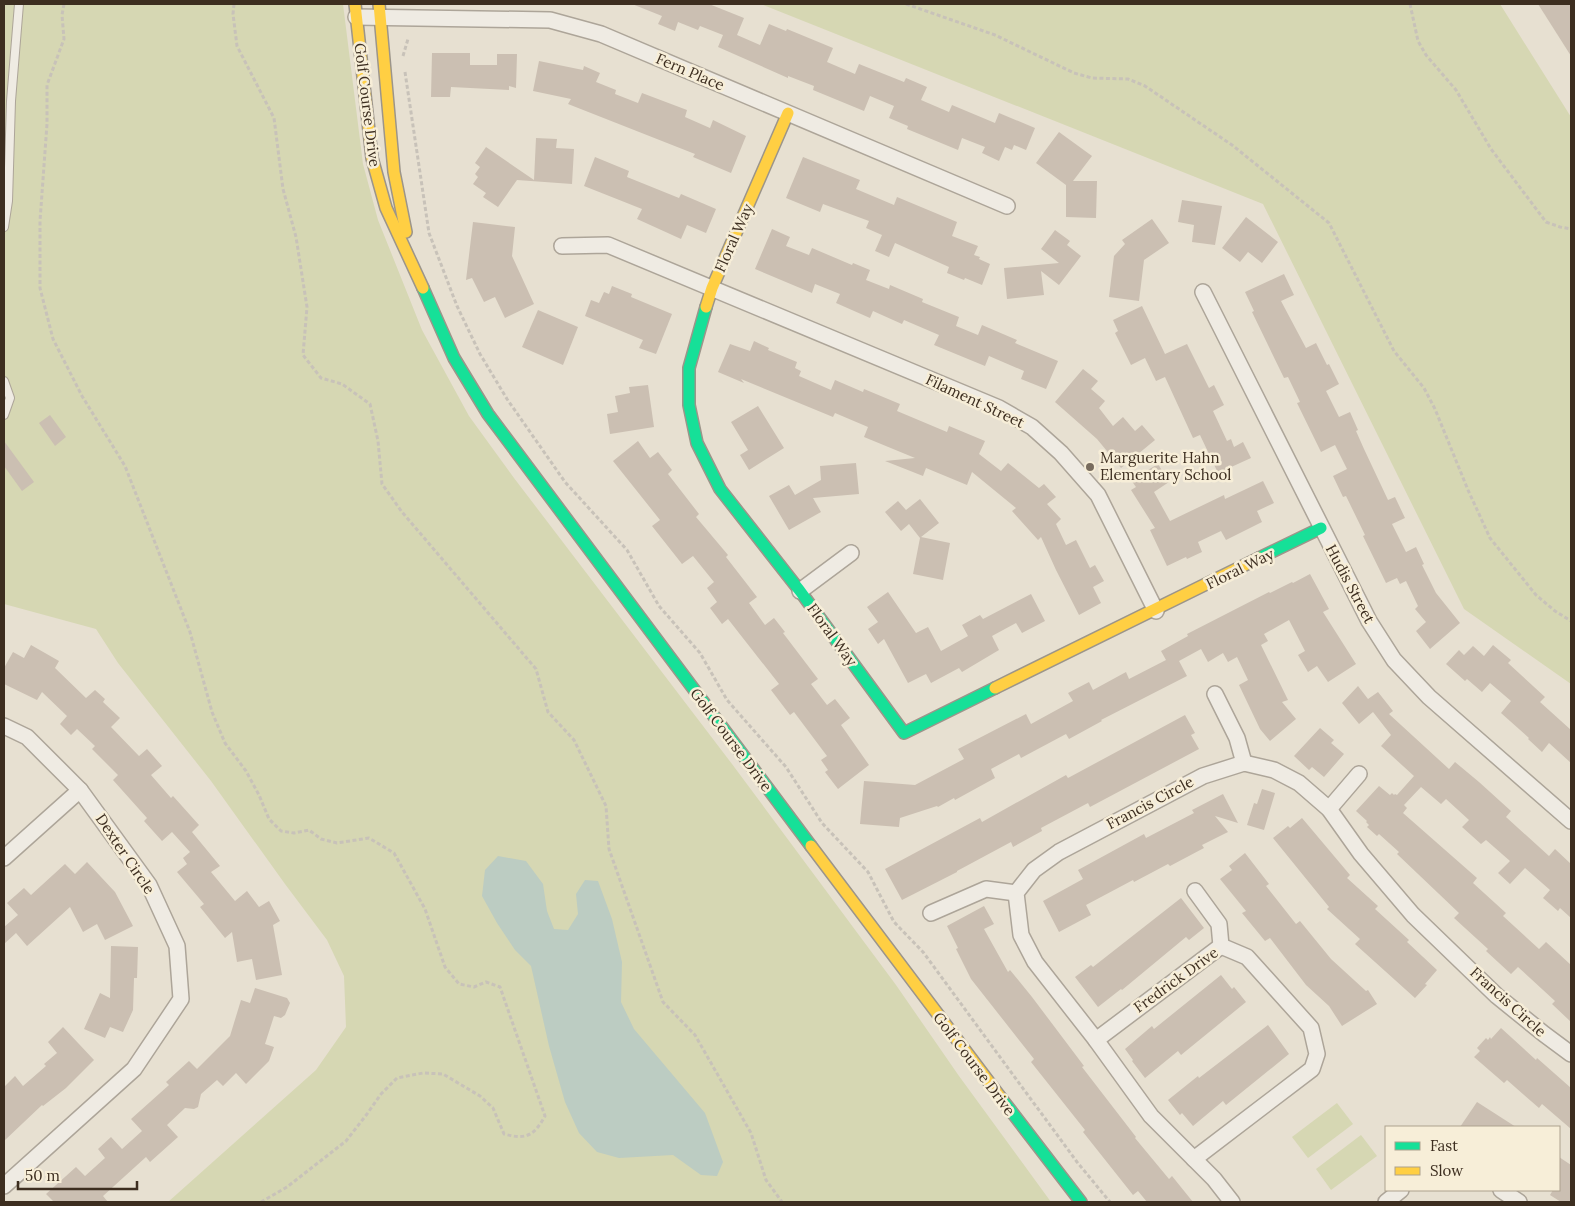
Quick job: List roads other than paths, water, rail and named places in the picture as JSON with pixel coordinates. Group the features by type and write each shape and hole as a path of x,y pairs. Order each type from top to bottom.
{"street":[{"name":"Fern Place","path":"355,10 550,20 601,34 1007,206"},
{"name":"Golf Course Drive","path":"355,10 372,158 386,208 411,259 454,358 488,414 926,1001 1081,1202"},
{"name":"Golf Course Drive","path":"380,11 394,172 411,259"},
{"name":"Floral Way","path":"788,113 712,288 689,368 689,405 697,443 720,489 800,590 904,733 1156,611 1321,528"},
{"name":"Filament Street","path":"562,246 608,245 999,408 1032,427 1061,453 1098,495 1156,611"},
{"name":"Hudis Street","path":"1203,292 1369,621 1394,660 1429,697 1571,821"},
{"path":"800,590 851,553"},
{"path":"1215,694 1237,738 1244,763"},
{"name":"Dexter Circle","path":"4,726 27,736 80,790 149,885 177,946 181,999 134,1070 4,1186"},
{"name":"Francis Circle","path":"1016,894 1034,870 1058,852 1203,776 1244,763 1274,770 1299,783 1329,809 1361,854 1413,915 1497,996 1571,1054"},
{"path":"1329,809 1359,774"},
{"path":"4,858 80,790"},
{"path":"931,913 986,889 1016,894 1021,935 1035,962 1096,1040 1151,1116 1214,1179 1232,1202"},
{"path":"1195,891 1219,924 1220,946"},
{"name":"Fredrick Drive","path":"1096,1040 1220,946 1247,957 1311,1028 1317,1054 1312,1069 1194,1159"},
{"path":"1386,1202 1399,1191"},
{"path":"1502,1191 1519,1202"}],"lane":[{"path":"4,227 8,201 11,101 19,4"},
{"path":"4,381 10,398 4,415"}],"place":[{"name":"Marguerite Hahn Elementary School","path":"1090,467"}]}
